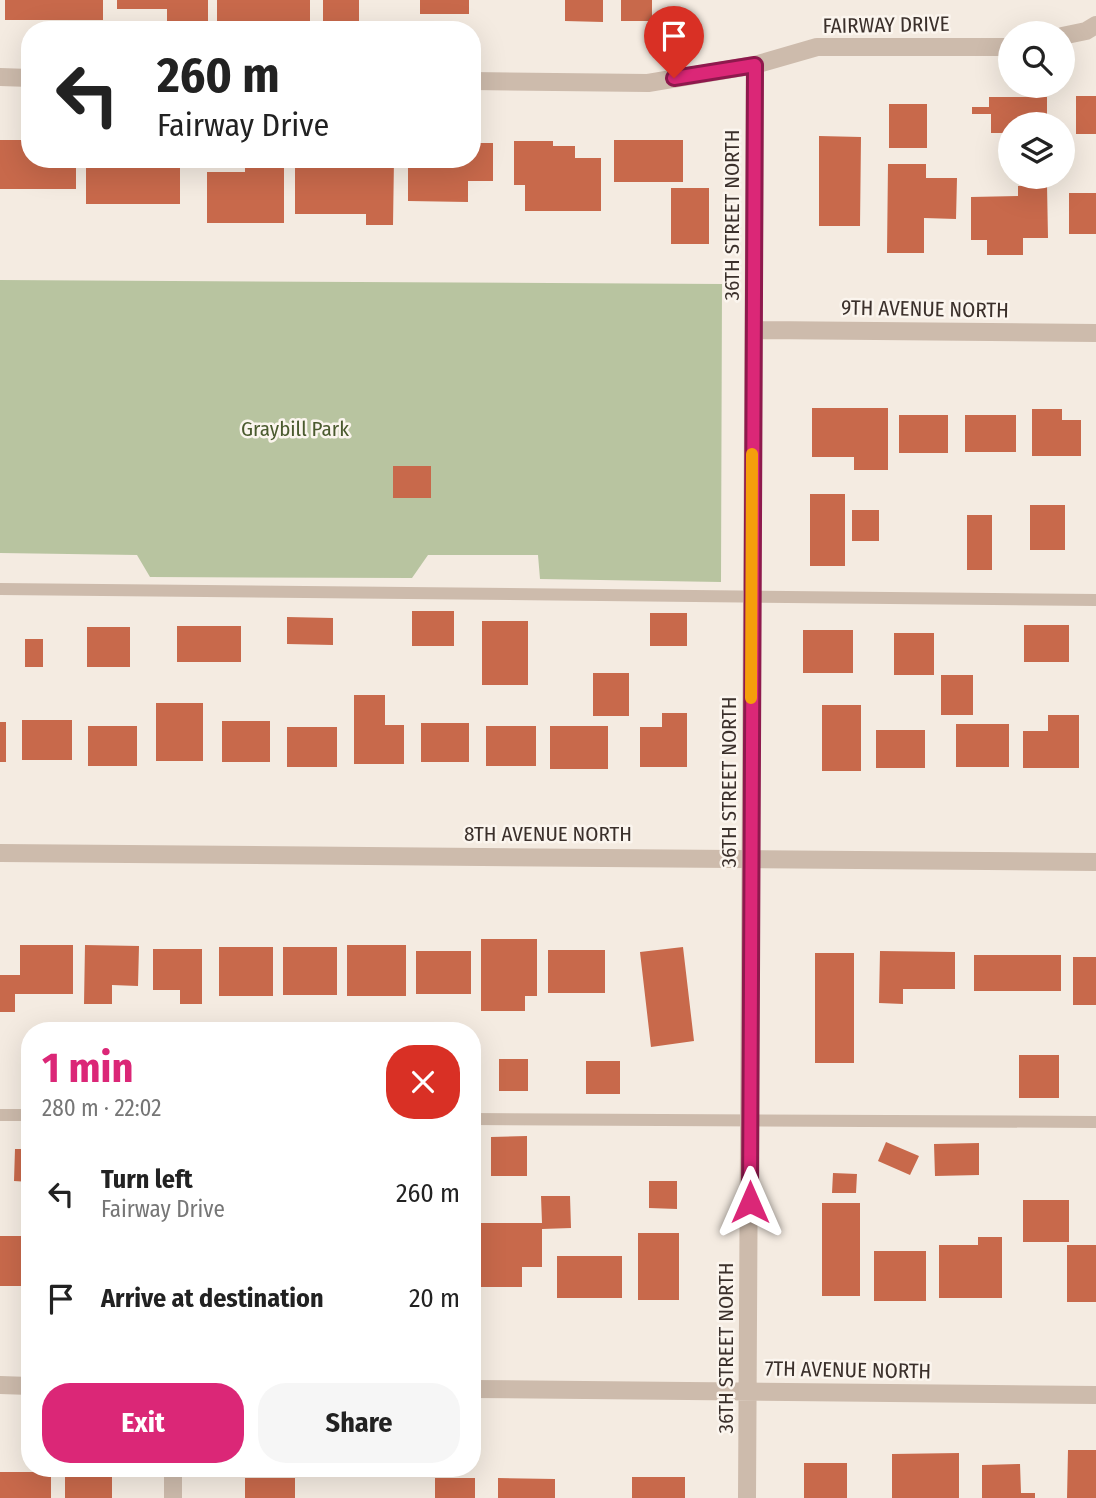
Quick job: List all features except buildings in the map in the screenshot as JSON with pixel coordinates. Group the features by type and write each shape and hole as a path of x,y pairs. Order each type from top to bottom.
{"street":[{"path":"1075,34 1093,31"},
{"name":"FAIRWAY DRIVE","path":"481,81 648,83 755,65 817,47 998,47"},
{"name":"36TH STREET NORTH","path":"747,1498 753,859 750,596 755,65"},
{"path":"0,78 21,78"},
{"name":"9TH AVENUE NORTH","path":"754,330 1096,333"},
{"name":"8TH AVENUE NORTH","path":"0,853 1096,862"},
{"path":"0,1385 21,1385"},
{"name":"7TH AVENUE NORTH","path":"481,1389 1096,1395"},
{"path":"173,1477 173,1498"}],"lane":[{"path":"0,589 1096,600"},
{"path":"0,1115 21,1115"},
{"path":"481,1119 1096,1122"}],"green space":[{"name":"Graybill Park","path":"0,280 722,284 721,582 540,579 538,555 428,555 412,578 150,577 137,555 0,553"}],"slow traffic":[{"path":"751,698 752,454"}],"route":[{"path":"674,78 755,65 750,596 753,859 750,1202"}]}
